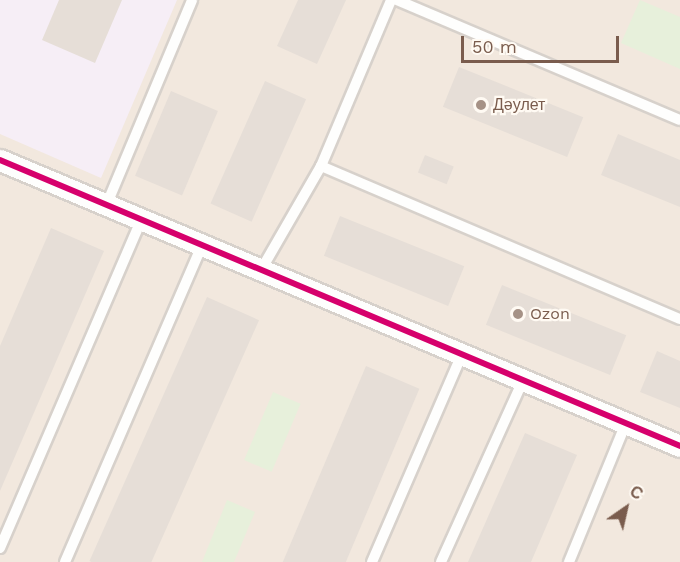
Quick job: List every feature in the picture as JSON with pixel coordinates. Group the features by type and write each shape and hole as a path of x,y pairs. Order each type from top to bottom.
{"street":[{"path":"0,160 680,446"}],"lane":[{"path":"106,206 192,0"},
{"path":"261,270 321,166 391,0"},
{"path":"397,0 680,120"},
{"path":"321,166 680,319"},
{"path":"0,548 141,221"},
{"path":"65,562 202,246"},
{"path":"372,562 462,354"},
{"path":"441,562 523,381"},
{"path":"569,562 626,423"}],"shaded area":[{"path":"0,0 680,0 680,562 0,562"},
{"path":"0,0 177,0 101,178 0,134"}],"green space":[{"path":"640,0 680,17 680,69 621,43"},
{"path":"273,392 301,404 272,472 244,460"},
{"path":"227,500 255,512 234,562 202,562"}],"building":[{"path":"59,0 122,0 95,63 42,40"},
{"path":"298,0 346,0 317,64 277,46"},
{"path":"459,67 583,117 567,157 443,107"},
{"path":"265,81 306,99 252,222 210,203"},
{"path":"171,91 218,111 182,196 135,176"},
{"path":"618,134 680,160 680,207 601,175"},
{"path":"425,155 454,167 447,184 418,173"},
{"path":"340,216 464,266 448,306 324,256"},
{"path":"51,228 104,251 0,491 0,346"},
{"path":"502,285 626,335 610,375 486,325"},
{"path":"207,297 259,320 151,562 89,561"},
{"path":"657,351 680,361 680,408 640,392"},
{"path":"366,366 419,389 346,562 283,562"},
{"path":"525,433 577,455 531,562 468,562"}],"cycle path":[{"path":"0,160 680,446"}],"place":[{"name":"Дәулет","path":"481,105"},
{"name":"Ozon","path":"518,314"}]}
